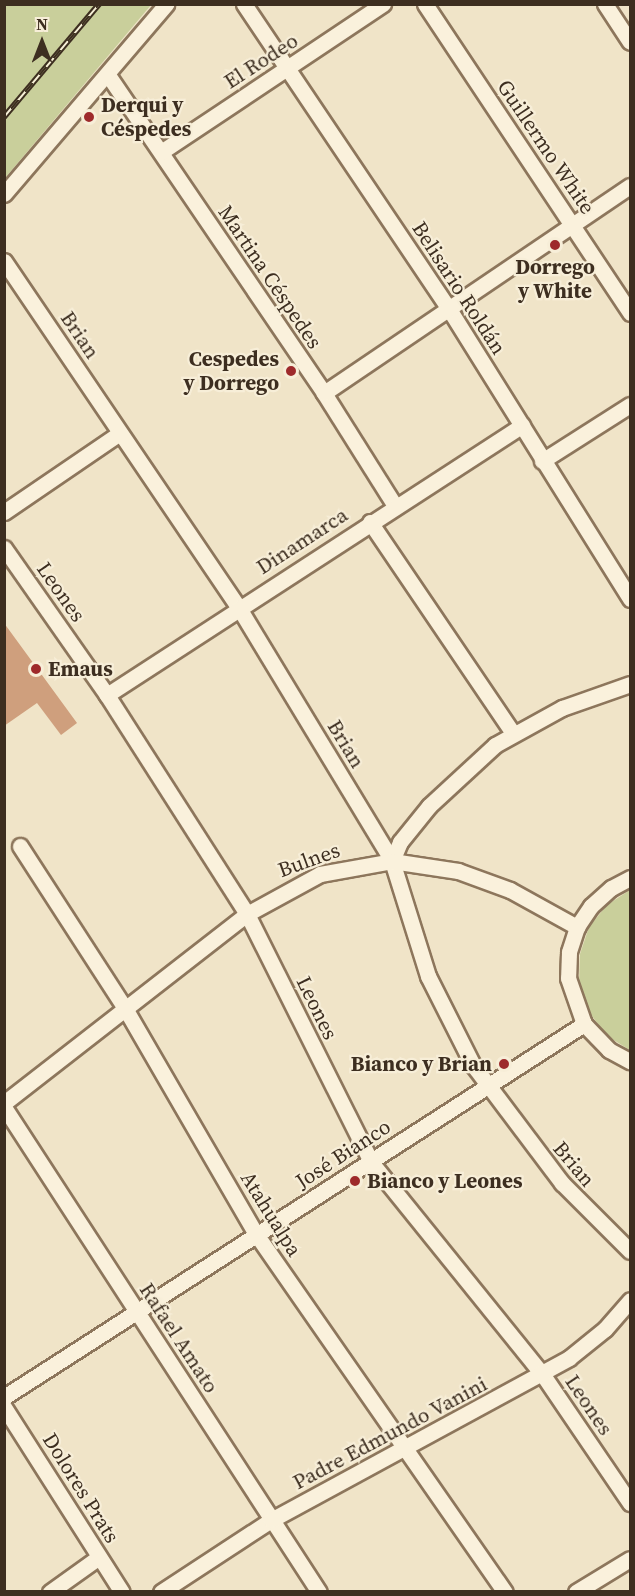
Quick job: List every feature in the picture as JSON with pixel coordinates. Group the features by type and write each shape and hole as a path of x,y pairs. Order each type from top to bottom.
{"street":[{"path":"4,194 108,75 166,4"},
{"name":"Belisario Roldán","path":"244,4 449,309 630,599"},
{"name":"El Rodeo","path":"161,152 383,4"},
{"name":"Guillermo White","path":"425,4 630,313"},
{"path":"605,4 630,42"},
{"name":"Martina Céspedes","path":"108,75 324,393 394,504"},
{"path":"324,393 630,186"},
{"name":"Brian","path":"4,261 239,608 392,861 428,976 458,1040 486,1085 562,1183 630,1251"},
{"path":"542,461 630,405"},
{"name":"Dinamarca","path":"107,695 394,504 522,425"},
{"path":"4,512 120,433"},
{"path":"370,522 513,733"},
{"name":"Leones","path":"4,548 107,695 247,914 371,1162 543,1374 630,1503"},
{"path":"577,927 483,879 392,861 400,842 443,791 513,733 580,700 630,684"},
{"name":"Atahualpa","path":"20,846 126,1010 256,1234 407,1447 505,1592"},
{"name":"Bulnes","path":"4,1105 247,914 320,874 392,861"},
{"path":"630,878 610,888 591,906 577,927 569,952 568,978 584,1024 609,1050 630,1060"},
{"name":"José Bianco","path":"4,1397 584,1024"},
{"name":"Rafael Amato","path":"4,1105 318,1592"},
{"name":"Padre Edmundo Vanini","path":"160,1592 272,1520 543,1374 590,1343 630,1300"},
{"name":"Dolores Prats","path":"4,1407 122,1592"},
{"path":"50,1592 99,1557"},
{"path":"576,1592 630,1559"}],"green space":[{"path":"4,5 151,5 5,178"},
{"path":"630,890 630,1050 607,1036 589,1012 579,984 580,954 589,927 607,905"}],"building":[{"path":"4,623 77,723 61,735 37,703 4,726"}],"railway":[{"path":"4,117 99,4"}],"place":[{"name":"Derqui y Céspedes","path":"89,117"},
{"name":"Dorrego y White","path":"555,245"},
{"name":"Cespedes y Dorrego","path":"291,371"},
{"name":"Emaus","path":"36,669"},
{"name":"Bianco y Brian","path":"504,1064"},
{"name":"Bianco y Leones","path":"355,1181"}]}
